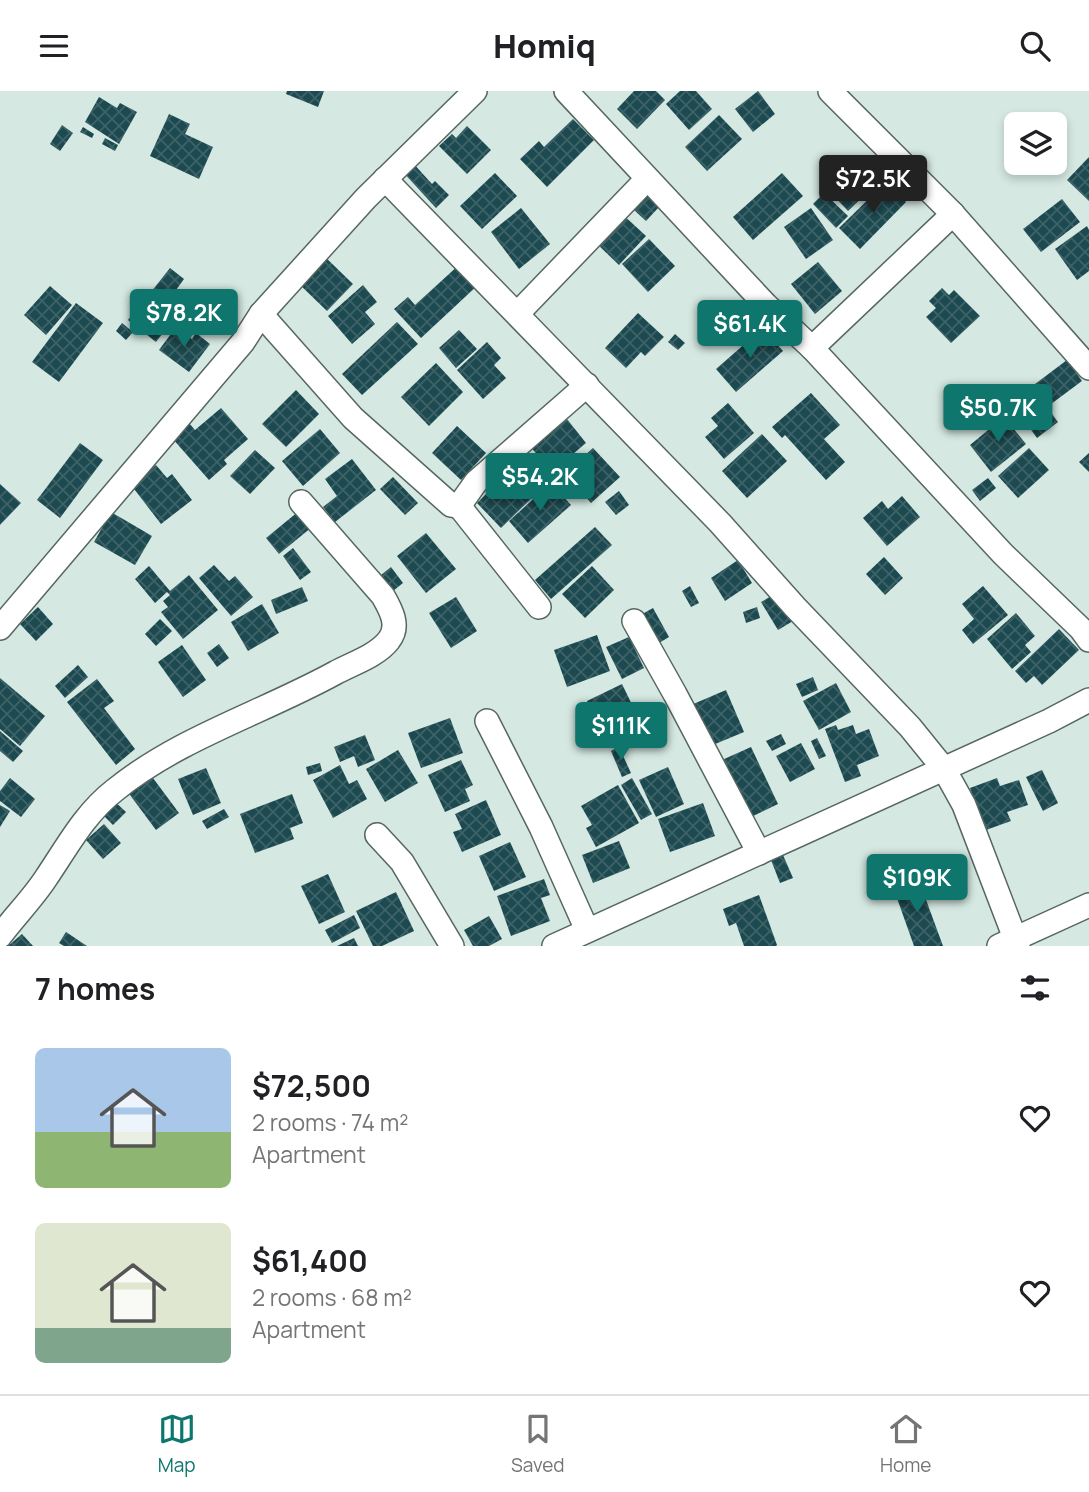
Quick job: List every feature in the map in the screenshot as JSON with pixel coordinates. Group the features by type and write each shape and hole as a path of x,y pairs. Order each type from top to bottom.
{"street":[{"path":"2,621 243,342 261,314 385,179 475,91"},
{"path":"566,91 766,305 812,348 1003,554 1081,628 1089,640"},
{"path":"830,91 953,214 1089,368"},
{"path":"385,179 720,523 795,607 911,727 944,769 964,805 1011,944 1089,905"},
{"path":"518,313 647,179"},
{"path":"812,348 953,214"},
{"path":"261,314 353,418 451,505 459,506 539,607"},
{"path":"459,506 476,482 587,385"},
{"path":"0,936 46,879 81,826 111,792 164,755 300,692 372,654 389,640 395,625 383,596 301,502"},
{"path":"634,621 758,853"},
{"path":"554,946 1049,721 1089,699"},
{"path":"487,721 537,819 587,930"},
{"path":"377,835 402,862 452,946"}],"building":[{"path":"287,91 324,91 318,107 286,94"},
{"path":"634,91 656,91 665,100 637,129 617,109"},
{"path":"680,91 696,91 712,109 689,130 666,104"},
{"path":"758,91 775,114 753,132 735,109"},
{"path":"99,97 117,108 120,103 137,112 119,144 85,122"},
{"path":"169,114 190,124 185,134 213,147 199,179 150,156"},
{"path":"719,115 742,139 707,171 685,147"},
{"path":"573,119 594,140 547,187 520,159 539,141 544,147"},
{"path":"62,125 73,133 60,151 50,144"},
{"path":"467,126 491,150 467,174 439,146 452,134 456,138"},
{"path":"83,127 94,134 92,138 80,132"},
{"path":"105,138 118,145 115,151 102,144"},
{"path":"1089,157 1089,201 1067,180"},
{"path":"412,162 432,184 435,181 449,195 436,208 402,171"},
{"path":"852,166 872,188 848,211 827,189"},
{"path":"495,173 517,196 482,229 460,206"},
{"path":"782,173 803,196 753,240 733,217"},
{"path":"886,182 906,202 860,249 839,228"},
{"path":"824,193 848,216 836,228 813,204"},
{"path":"646,195 659,207 646,221 633,209"},
{"path":"1062,199 1080,222 1041,252 1023,229"},
{"path":"521,208 550,244 519,269 491,232"},
{"path":"811,208 833,240 806,259 784,227"},
{"path":"620,212 646,236 619,265 594,241"},
{"path":"1087,226 1089,271 1077,280 1055,249"},
{"path":"649,239 675,266 648,292 622,264"},
{"path":"323,255 353,284 327,311 297,282"},
{"path":"818,262 842,291 815,314 791,284"},
{"path":"460,264 478,285 421,338 394,309 408,297 415,305"},
{"path":"170,268 184,279 166,304 151,292"},
{"path":"363,285 377,302 365,312 375,324 352,344 328,316"},
{"path":"50,286 72,305 46,335 24,315"},
{"path":"942,288 949,295 954,290 980,316 951,343 926,317 936,308 929,301"},
{"path":"149,292 178,314 156,342 128,320"},
{"path":"76,303 103,323 59,382 32,362"},
{"path":"638,313 664,337 645,356 641,352 626,368 605,348"},
{"path":"397,322 418,344 362,395 342,374"},
{"path":"122,323 133,332 126,340 116,331"},
{"path":"176,327 192,339 196,333 210,344 189,372 159,350"},
{"path":"763,328 783,351 736,392 716,369"},
{"path":"459,330 477,349 456,368 439,348"},
{"path":"675,334 685,343 678,350 668,342"},
{"path":"487,342 501,358 494,365 506,378 483,399 457,370"},
{"path":"1067,360 1082,381 1047,407 1058,422 1037,438 1011,402"},
{"path":"436,363 463,392 429,426 401,397"},
{"path":"296,390 319,414 286,447 262,424"},
{"path":"811,393 840,425 824,439 845,462 826,480 785,435 782,438 772,427"},
{"path":"728,403 754,433 724,459 705,437 718,426 711,418"},
{"path":"221,408 248,439 224,460 227,464 209,480 172,438 189,423 195,430"},
{"path":"563,414 586,443 552,472 528,444"},
{"path":"1004,417 1026,444 991,472 970,445"},
{"path":"457,426 486,453 461,480 432,453"},
{"path":"320,429 340,453 303,486 282,461"},
{"path":"762,434 787,461 747,498 722,471"},
{"path":"80,443 103,460 60,518 37,500"},
{"path":"593,448 620,477 591,503 576,486 570,491 559,479"},
{"path":"1029,448 1049,470 1018,498 998,476"},
{"path":"255,450 275,468 250,494 230,476"},
{"path":"1089,453 1089,472 1079,462"},
{"path":"352,459 376,490 335,522 323,507 337,496 325,479"},
{"path":"156,465 167,478 172,474 192,500 161,524 131,485"},
{"path":"519,474 537,493 501,528 477,503 495,485 500,491"},
{"path":"393,477 418,503 405,515 380,489"},
{"path":"988,478 996,488 980,501 972,490"},
{"path":"551,483 571,505 528,543 509,521"},
{"path":"0,484 21,503 0,525"},
{"path":"619,491 629,505 616,515 605,502"},
{"path":"902,496 920,517 887,546 863,518 882,501 888,509"},
{"path":"299,511 312,527 279,554 266,538"},
{"path":"111,512 152,536 135,565 94,542"},
{"path":"595,527 612,545 551,599 535,580"},
{"path":"426,533 456,569 426,593 397,556"},
{"path":"293,548 311,572 300,580 283,556"},
{"path":"884,557 903,578 885,595 866,574"},
{"path":"738,560 752,583 725,601 711,578"},
{"path":"214,565 229,581 235,576 253,597 231,616 199,578"},
{"path":"149,566 170,591 189,575 218,610 183,639 161,612 168,607 163,601 170,595 167,592 155,603 135,579"},
{"path":"592,566 614,590 585,618 562,594"},
{"path":"391,567 403,583 393,591 381,575"},
{"path":"690,586 699,603 691,607 682,591"},
{"path":"983,586 1008,615 973,644 962,630 974,619 962,604"},
{"path":"302,587 308,601 276,614 271,600"},
{"path":"776,593 793,621 778,630 761,602"},
{"path":"456,597 477,631 451,648 429,613"},
{"path":"262,604 279,633 248,651 231,622"},
{"path":"38,607 53,624 36,641 20,624"},
{"path":"757,607 760,618 746,623 743,612"},
{"path":"653,608 669,637 654,646 637,617"},
{"path":"1016,613 1035,636 1025,645 1031,652 1012,669 987,639"},
{"path":"160,619 172,631 156,646 145,634"},
{"path":"1059,629 1079,650 1042,685 1034,676 1026,683 1015,671"},
{"path":"597,635 610,671 567,687 554,650"},
{"path":"629,637 644,668 622,679 606,647"},
{"path":"219,644 229,658 217,667 207,653"},
{"path":"182,645 206,680 183,697 158,662"},
{"path":"78,665 88,677 65,698 55,686"},
{"path":"813,677 818,690 802,697 796,684"},
{"path":"0,678 45,716 20,746 0,729"},
{"path":"97,679 114,701 104,708 135,749 116,765 67,702"},
{"path":"836,683 851,712 819,730 803,701"},
{"path":"622,684 638,717 603,735 587,701"},
{"path":"726,690 744,732 708,747 691,705"},
{"path":"450,718 463,753 421,768 408,733"},
{"path":"836,725 838,730 853,725 856,734 869,729 879,756 857,765 861,776 845,782 825,729"},
{"path":"0,731 23,751 13,762 0,751"},
{"path":"781,734 786,744 772,751 766,741"},
{"path":"365,735 375,760 358,767 354,756 340,762 334,747"},
{"path":"817,738 826,756 819,759 811,741"},
{"path":"801,743 815,769 790,782 776,756"},
{"path":"619,747 631,773 622,777 611,751"},
{"path":"751,747 778,804 749,818 722,760"},
{"path":"398,750 418,783 385,802 366,769"},
{"path":"461,760 473,785 465,789 470,801 445,812 428,775"},
{"path":"320,763 322,771 308,775 306,767"},
{"path":"340,765 349,784 357,780 367,799 333,818 313,780"},
{"path":"668,767 684,804 656,817 639,780"},
{"path":"206,768 221,803 193,815 178,779"},
{"path":"1042,770 1058,803 1043,811 1026,777"},
{"path":"150,774 179,813 156,830 127,791"},
{"path":"10,778 35,799 21,817 0,801 0,791"},
{"path":"632,778 652,814 641,820 621,785"},
{"path":"997,778 1000,786 1019,780 1028,805 1007,812 1011,821 986,830 970,788"},
{"path":"618,785 639,823 596,847 586,828 592,825 581,806"},
{"path":"292,794 303,823 290,828 294,839 255,853 240,814"},
{"path":"112,799 126,812 113,825 100,812"},
{"path":"486,800 501,835 462,852 453,832 462,829 455,814"},
{"path":"703,803 715,836 670,852 658,819"},
{"path":"0,805 10,811 0,827"},
{"path":"224,809 229,817 207,829 202,821"},
{"path":"104,824 121,843 103,859 86,840"},
{"path":"619,841 630,868 593,883 582,855"},
{"path":"510,842 526,877 494,891 479,856"},
{"path":"783,855 793,878 780,883 771,860"},
{"path":"328,874 345,912 319,924 301,886"},
{"path":"918,878 943,946 914,946 893,887"},
{"path":"544,879 550,895 541,898 550,921 511,936 497,896"},
{"path":"396,892 414,931 382,946 373,946 356,911"},
{"path":"759,895 776,946 744,946 736,923 729,926 723,909"},
{"path":"354,915 360,928 332,943 325,930"},
{"path":"489,916 502,939 489,946 473,946 464,930"},
{"path":"66,932 87,946 64,946 59,943"},
{"path":"22,934 33,946 8,946"},
{"path":"354,938 358,946 337,946"}]}
